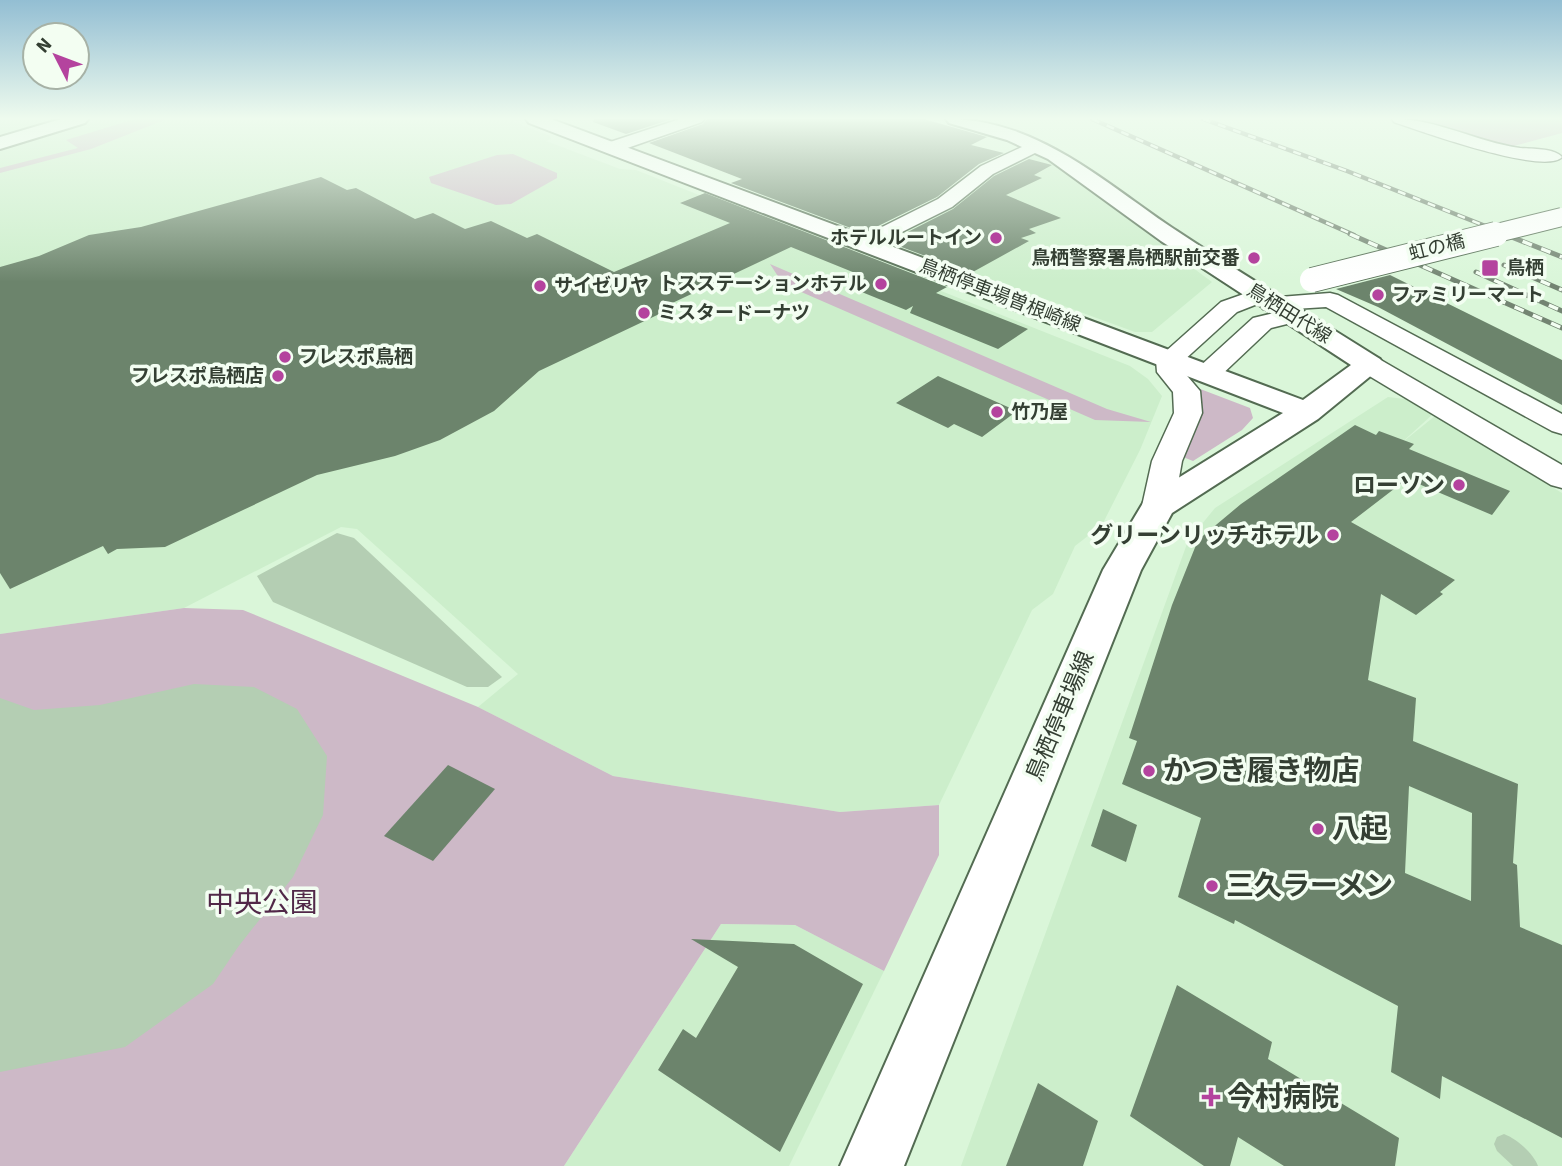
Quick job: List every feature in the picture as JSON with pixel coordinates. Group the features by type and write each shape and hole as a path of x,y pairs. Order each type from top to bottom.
{"main road":[{"name":"鳥栖停車場曽根崎線","path":"691,173 863,244 1307,412"},
{"name":"鳥栖田代線","path":"1081,173 1273,305 1370,365"},
{"name":"鳥栖停車場線","path":"872,1166 1122,570 1158,506 1307,412 1370,365"}],"street":[{"path":"863,244 945,203 983,173"},
{"name":"虹の橋","path":"1312,280 1562,216"},
{"path":"1158,506 1167,461 1188,413 1186,391 1170,372 1169,360 1229,307 1330,300 1562,425"},
{"path":"1207,374 1262,323 1273,305"},
{"path":"1370,365 1562,478"}],"shaded area":[{"name":"フレスポ鳥栖","path":"0,173 645,173 1130,366 1148,379 1162,396 1140,450 1102,525 1075,546 1053,594 1032,610 939,805 840,812 613,776 478,707 518,674 357,529 341,527 184,608 0,634"},
{"path":"992,173 1067,173 1212,282 1152,332 1135,332 880,239"},
{"path":"1388,397 1405,399 1433,414 1399,445 1435,416 1562,493 1562,1166 961,1166 1188,541 1215,508"},
{"path":"337,533 354,538 502,677 488,687 467,687 273,602 257,576"},
{"path":"194,684 254,687 297,709 327,756 323,815 293,877 238,947 213,984 125,1047 0,1072 0,698 34,710 100,705"},
{"path":"721,924 795,925 884,971 789,1166 564,1166"}],"green space":[{"path":"440,173 557,173 557,178 511,204 496,205 431,183 429,177"},
{"path":"770,264 1107,409 1151,422 1095,420 783,284"},
{"path":"1195,387 1250,408 1253,418 1242,430 1193,461 1183,457 1203,411 1192,389"},
{"name":"中央公園","path":"184,608 243,610 478,707 613,776 840,812 939,805 939,855 884,971 795,925 721,924 564,1166 0,1166 0,634"}],"building":[{"path":"728,173 967,173 937,197 864,233 731,183 742,179"},
{"path":"999,173 1037,173 1034,175 1042,178 1006,195 1061,218 1029,229 1036,233 1021,238 1029,241 971,273 888,242 953,209"},
{"name":"フレスポ鳥栖","path":"321,177 347,190 356,188 415,219 433,213 465,229 491,221 527,238 537,234 614,272 730,223 680,203 705,193 947,287 936,293 1028,329 998,349 910,313 913,306 906,310 847,286 865,277 791,247 666,306 672,308 539,371 494,411 440,440 395,456 317,475 165,547 117,549 108,554 103,546 10,589 0,573 0,267 39,256 89,235 141,227"},
{"path":"1390,275 1562,360 1562,405 1378,307 1336,289"},
{"path":"938,376 1017,411 982,437 954,424 948,428 896,403"},
{"path":"1355,425 1376,435 1379,431 1414,444 1409,449 1510,491 1492,515 1407,479 1351,522 1455,580 1440,592 1443,594 1416,615 1381,594 1368,680 1416,698 1413,741 1518,784 1513,863 1517,865 1520,927 1562,945 1562,1138 1442,1076 1440,1099 1391,1072 1398,1006 1235,920 1234,924 1178,897 1201,818 1122,784 1137,741 1129,738 1172,605 1198,540 1241,504","holes":["1409,786 1472,813 1471,901 1405,873"]},
{"path":"448,765 495,789 433,861 384,836"},
{"path":"1103,809 1137,825 1126,862 1091,846"},
{"path":"691,939 794,944 863,984 780,1152 658,1070 683,1029 696,1038 738,967"},
{"path":"1177,985 1272,1042 1268,1059 1399,1138 1395,1166 1284,1166 1238,1137 1230,1166 1204,1166 1130,1116"},
{"path":"1038,1083 1098,1121 1083,1166 1006,1166"}],"waterway":[{"path":"1504,1144 1528,1166"}],"railway":[{"path":"1215,173 1354,235"},
{"path":"1353,173 1508,235"},
{"path":"1350,234 1562,328"},
{"path":"1504,234 1562,257"},
{"path":"1504,265 1562,290"},
{"path":"1476,272 1562,311"}],"place":[{"name":"ホテルルートイン","path":"996,238"},
{"name":"鳥栖警察署鳥栖駅前交番","path":"1254,258"},
{"name":"鳥栖","path":"1490,268"},
{"name":"トスステーションホテル","path":"881,284"},
{"name":"サイゼリヤ","path":"540,286"},
{"name":"ファミリーマート","path":"1378,295"},
{"name":"ミスタードーナツ","path":"644,313"},
{"name":"フレスポ鳥栖","path":"285,357"},
{"name":"フレスポ鳥栖店","path":"278,376"},
{"name":"竹乃屋","path":"997,412"},
{"name":"ローソン","path":"1459,485"},
{"name":"グリーンリッチホテル","path":"1333,535"},
{"name":"かつき履き物店","path":"1149,771"},
{"name":"八起","path":"1318,829"},
{"name":"三久ラーメン","path":"1212,886"},
{"name":"今村病院","path":"1211,1097"}]}
